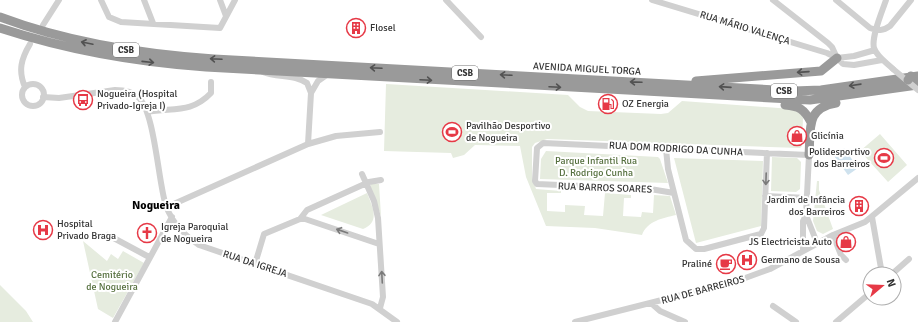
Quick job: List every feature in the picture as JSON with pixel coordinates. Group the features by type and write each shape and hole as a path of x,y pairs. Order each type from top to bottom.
{"highway":[{"name":"CSB","path":"0,18 48,33 117,49 257,67"},
{"name":"CSB","path":"0,28 76,49 127,59 179,65 257,67"},
{"path":"675,83 719,78 821,71 837,58"},
{"name":"AVENIDA MIGUEL TORGA","path":"257,67 328,74 810,100 918,85"},
{"name":"AVENIDA MIGUEL TORGA","path":"257,67 675,83 809,91 913,77"},
{"path":"810,155 811,122 819,108 824,105 854,100 868,92"},
{"path":"741,97 750,103 796,106 804,109 811,122"}],"street":[{"path":"43,25 59,0"},
{"path":"101,0 109,17 120,22 220,28 234,0"},
{"path":"144,0 153,23"},
{"path":"220,0 226,16"},
{"path":"446,0 481,37"},
{"name":"RUA MÁRIO VALENÇA","path":"652,0 827,53 837,58 843,64 848,65 882,60"},
{"path":"836,0 870,28 877,31 886,29 890,26 911,0"},
{"path":"886,0 873,41 875,50 882,60 893,69 913,77 918,90"},
{"path":"776,1 832,47 837,58 854,56 875,50"},
{"path":"25,87 31,84 38,86 42,90 43,96 40,103 29,105 22,97 25,87 21,77 20,66 30,44"},
{"path":"257,67 273,76 304,80 307,83 311,93 308,144"},
{"path":"311,93 318,81 328,74"},
{"path":"147,112 193,106 204,100 211,93 211,82"},
{"name":"RUA DA IGREJA","path":"43,96 59,98 123,90 138,96 147,112 167,207 179,229 199,245 356,298 380,308 397,322"},
{"path":"167,207 308,144 336,136 380,132"},
{"name":"RUA DOM RODRIGO DA CUNHA","path":"537,184 535,181 536,152 537,148 543,143 810,155"},
{"path":"666,149 674,193 686,240 696,249 704,249 761,234 764,228 767,153"},
{"path":"803,251 803,221 806,215 810,155"},
{"path":"362,174 378,218 383,297 380,308"},
{"name":"RUA DE BARREIROS","path":"579,322 754,276 770,270 833,235 860,224 872,217 918,178"},
{"path":"300,219 307,210 375,180 382,180"},
{"name":"RUA BARROS SOARES","path":"537,184 548,186 643,189 674,193"},
{"path":"765,196 807,198"},
{"path":"806,215 817,244"},
{"path":"115,322 172,217"},
{"path":"872,217 881,266"},
{"path":"255,264 264,234 300,219 305,219 379,244"},
{"path":"108,235 149,257"},
{"path":"833,235 841,255 846,260"},
{"path":"901,266 909,259"},
{"path":"661,300 665,312"},
{"path":"836,322 862,300"},
{"path":"651,303 660,311 685,322"},
{"path":"773,306 796,322"}],"green space":[{"path":"386,84 568,95 580,107 588,111 661,114 668,113 682,101 792,109 801,114 803,118 802,146 800,148 547,139 535,143 532,147 532,178 536,189 561,191 561,193 547,193 547,211 565,212 565,205 585,206 584,215 603,216 605,193 631,195 631,198 624,198 623,216 641,217 642,212 653,213 654,195 670,196 676,215 652,223 644,230 642,235 595,228 546,226 526,177 520,146 475,145 464,155 453,158 451,153 384,151"},
{"name":"Polidesportivo dos Barreiros","path":"880,134 907,165 888,182 860,151"},
{"name":"Parque Infantil Rua D. Rodrigo Cunha","path":"546,151 658,157 668,183 540,179 541,159"},
{"path":"772,157 797,158 801,162 800,189 796,192 771,191"},
{"path":"674,158 763,161 761,226 696,243"},
{"path":"817,181 819,181 819,190 833,229 823,234 817,231 813,221"},
{"path":"371,184 379,184 381,216 370,186"},
{"path":"367,193 374,213 372,222 369,226 363,229 321,215"},
{"name":"Cemitério de Nogueira","path":"83,241 107,261 111,254 118,259 123,251 144,263 113,318 98,309"},
{"path":"0,285 26,311 33,322 0,322"}],"water":[{"path":"844,148 858,168 848,175 834,156"}],"place":[{"name":"Flosel","path":"356,28"},
{"name":"Nogueira (Hospital Privado-Igreja I)","path":"83,100"},
{"name":"OZ Energia","path":"608,104"},
{"name":"Pavilhão Desportivo de Nogueira","path":"452,132"},
{"name":"Glicínia","path":"797,136"},
{"name":"Polidesportivo dos Barreiros","path":"884,158"},
{"name":"Jardim de Infância dos Barreiros","path":"859,206"},
{"name":"Hospital Privado Braga","path":"43,230"},
{"name":"Igreja Paroquial de Nogueira","path":"147,233"},
{"name":"JS Electricista Auto","path":"846,242"},
{"name":"Germano de Sousa","path":"747,260"},
{"name":"Praliné","path":"726,264"}],"district":[{"name":"Nogueira","path":"156,205"}]}
